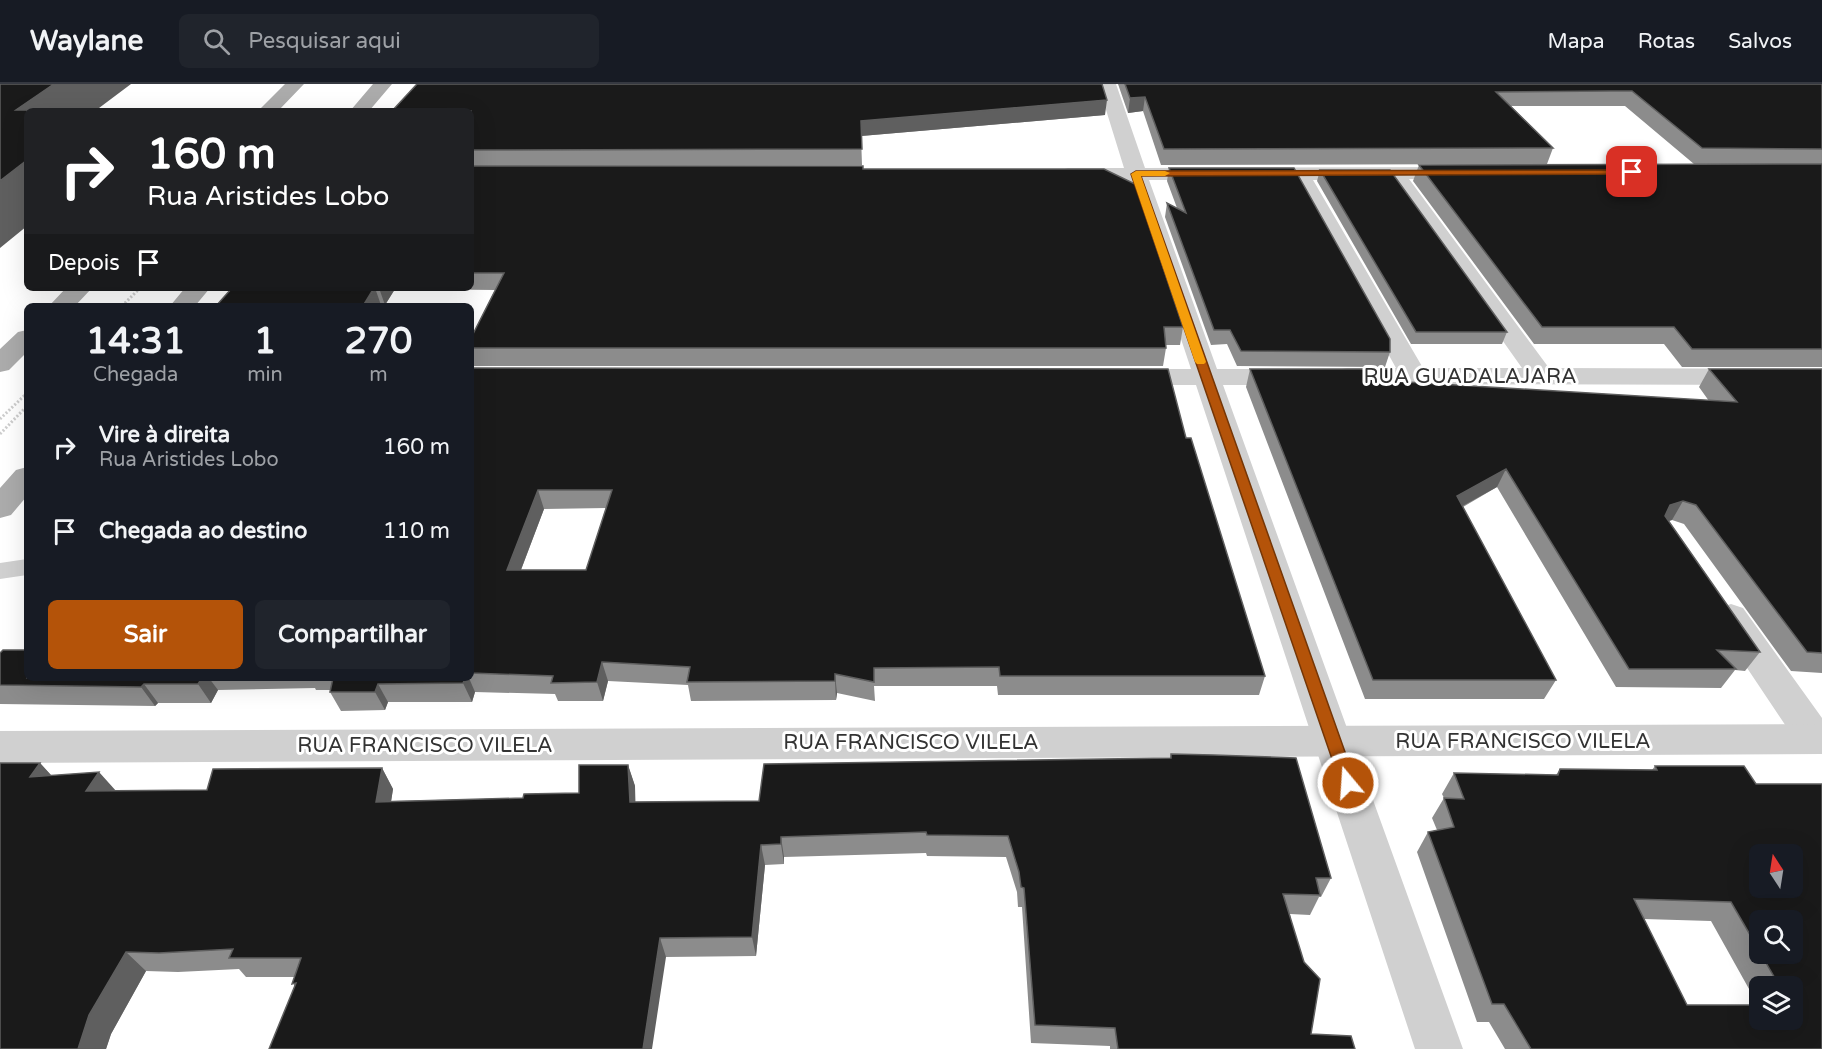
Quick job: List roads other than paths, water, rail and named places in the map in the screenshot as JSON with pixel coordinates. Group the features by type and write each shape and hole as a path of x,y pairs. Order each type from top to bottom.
{"main road":[{"path":"270,108 295,84"},
{"path":"362,108 383,84"},
{"path":"64,303 77,291"},
{"path":"185,303 195,291"},
{"path":"0,364 24,341"},
{"path":"0,508 24,480"}],"street":[{"path":"1107,84 1136,174 1439,1049"},
{"path":"1299,173 1414,376"},
{"path":"1394,173 1541,376"},
{"path":"1045,174 1477,173"},
{"name":"RUA GUADALAJARA","path":"1105,377 1822,377"},
{"path":"1712,591 1819,739"},
{"name":"RUA FRANCISCO VILELA","path":"0,747 1819,739"}],"lane":[{"path":"0,571 24,567"}]}
